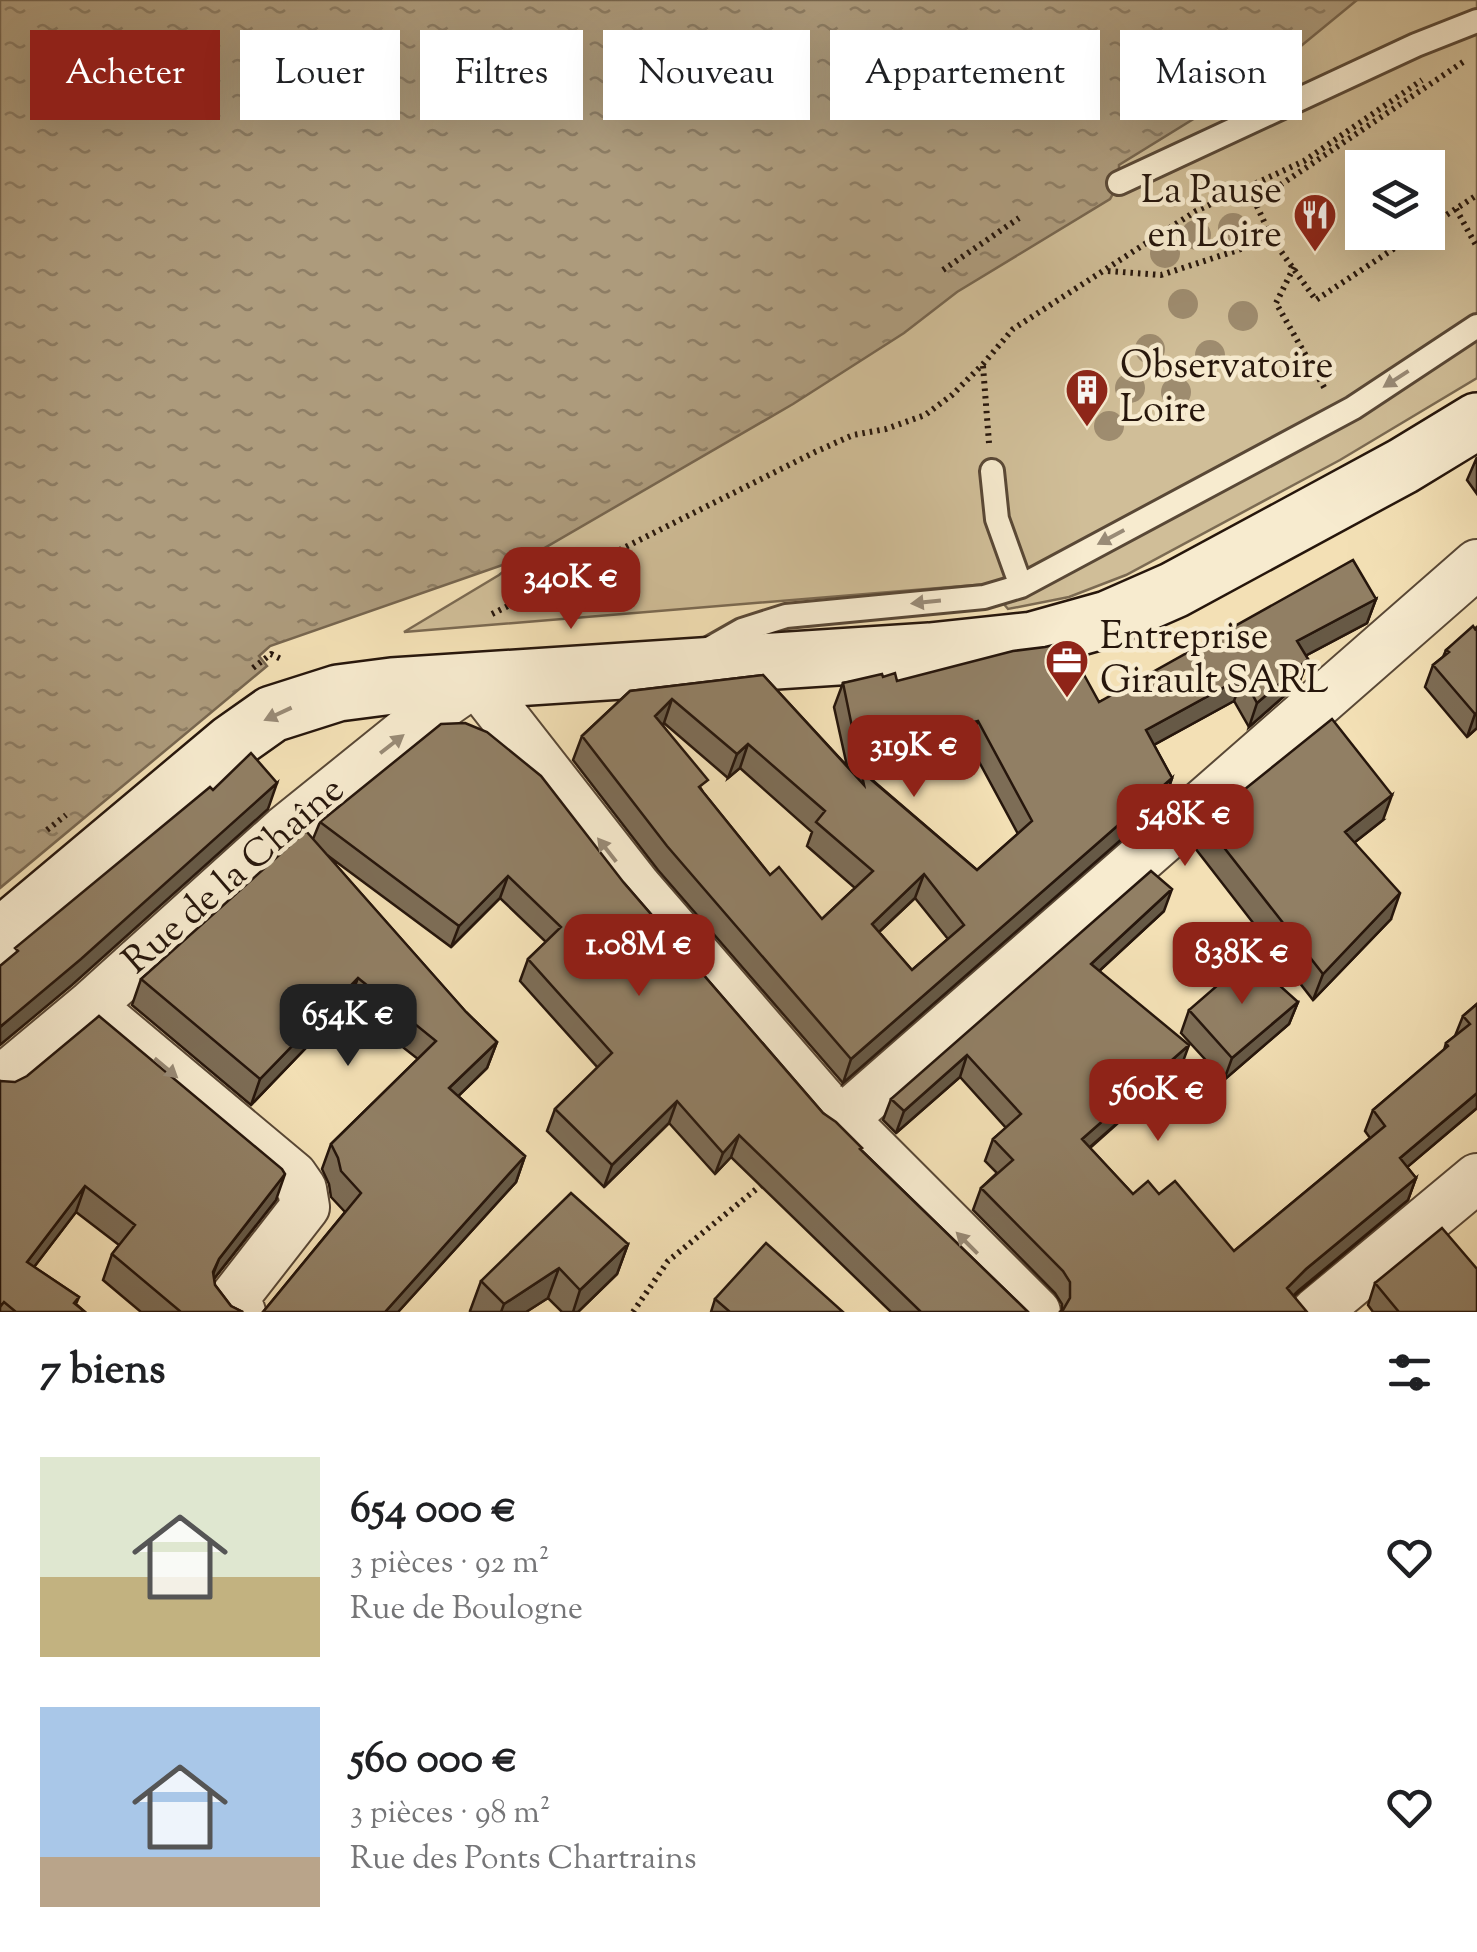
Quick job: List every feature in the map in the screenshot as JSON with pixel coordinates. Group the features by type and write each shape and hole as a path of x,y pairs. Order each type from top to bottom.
{"main road":[{"path":"0,937 231,743 272,714 338,693 392,686 930,651 1033,640 1108,619 1174,590 1403,466 1477,421"}],"street":[{"path":"843,1119 1477,564"},
{"path":"476,681 637,887 836,1118 843,1119 1036,1312"},
{"name":"Rue de la Chaîne","path":"0,1081 90,1006 284,830 476,681"},
{"path":"90,1006 293,1176 302,1189 305,1208 231,1302 241,1312"},
{"path":"1316,1312 1477,1178"}],"lane":[{"path":"1119,182 1416,45 1477,21"},
{"path":"671,668 742,630 786,616 984,597 1021,586 1352,408 1477,326"},
{"path":"992,471 997,519 1021,586"}],"path":[{"path":"492,614 814,452 853,435 925,416 952,395 1013,330 1196,211 1304,162 1461,53"},
{"path":"1392,250 1316,300 1272,239 1256,202 1477,53"},
{"path":"1445,216 1477,194"},
{"path":"1456,209 1477,247"},
{"path":"943,270 1019,218"},
{"path":"1106,270 1162,275 1272,239"},
{"path":"1294,267 1276,303 1325,387 1328,420"},
{"path":"983,364 992,471"},
{"path":"633,1312 668,1261 774,1174"}],"shaded area":[{"path":"1272,0 1477,0 1477,378 1340,460 1126,575 1069,597 1008,609 987,584 404,632 499,575 1120,112 1120,120 1302,120 1302,30 1231,30"}],"water":[{"path":"0,0 1357,0 1302,45 1302,30 1120,30 1120,120 1192,120 1119,165 1119,183 1110,199 957,292 904,333 793,404 534,554 270,646 259,656 267,666 0,888"}],"building":[{"path":"1353,560 1376,599 1297,641 1308,659 1257,703 1243,677 1146,730 1172,778 851,1059 667,846 582,736 630,691 763,675 864,785 861,771 977,870 1032,821 978,721 857,751 843,683 895,673 897,681 1013,651 1066,642 1099,702","holes":["672,699 737,754 748,744 825,811 816,822 873,871 822,919 779,867 770,875 699,787 708,780 655,716","924,874 964,925 912,970 872,924"]},
{"path":"1473,626 1477,627 1475,714 1433,665"},
{"path":"1332,719 1392,795 1345,832 1400,893 1323,974 1204,822"},
{"path":"465,723 487,732 541,776 624,883 823,1113 1028,1312 921,1312 739,1135 723,1153 677,1101 612,1165 555,1109 612,1053 528,959 561,927 508,876 459,926 320,822 441,724"},
{"path":"251,753 277,783 0,1027 0,966 18,951 15,948 210,787 213,790"},
{"path":"306,831 497,1042 449,1088 525,1156 385,1312 263,1312 361,1193 341,1171 331,1144 436,1041 358,978 260,1079 141,979"},
{"path":"1151,871 1172,889 1091,964 1189,1045 1082,1139 1133,1194 1148,1181 1159,1194 1175,1181 1234,1251 1385,1126 1373,1110 1470,1024 1463,1016 1477,1004 1477,1093 1400,1158 1416,1178 1287,1288 1307,1312 1059,1312 1070,1298 1070,1282 981,1188 1013,1160 993,1139 1021,1114 967,1055 904,1111 891,1099"},
{"path":"1249,958 1298,1002 1232,1058 1189,1010"},
{"path":"99,1016 285,1174 213,1272 215,1285 231,1306 243,1312 181,1312 112,1254 135,1225 85,1186 27,1262 79,1297 74,1303 85,1312 16,1312 4,1302 0,1307 0,1081 15,1082 27,1076"},
{"path":"571,1193 628,1244 580,1290 559,1268 504,1304 481,1281"},
{"path":"1442,1228 1477,1269 1477,1312 1399,1312 1375,1283"},
{"path":"766,1243 843,1312 730,1312 715,1299"}],"place":[{"name":"La Pause en Loire","path":"1315,253"},
{"name":"Observatoire Loire","path":"1087,428"},
{"name":"Entreprise Girault SARL","path":"1067,699"}]}
